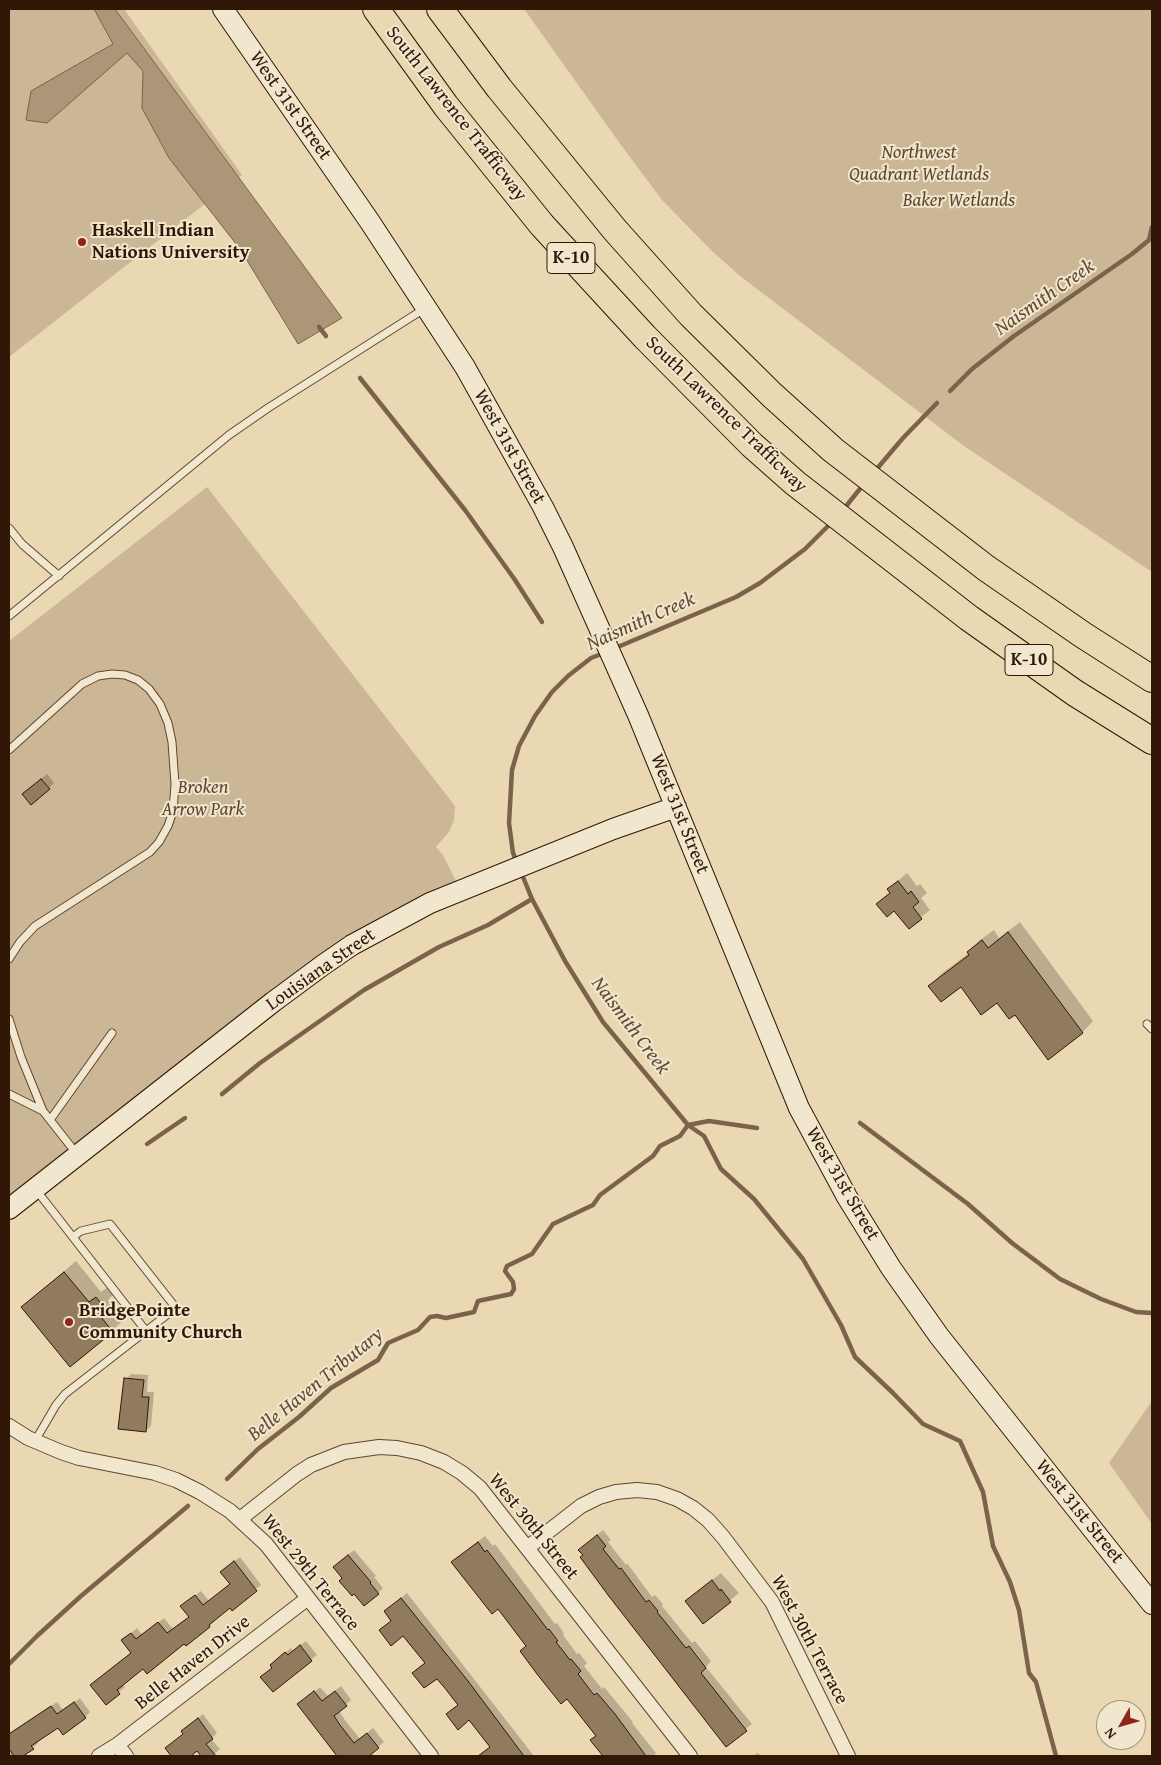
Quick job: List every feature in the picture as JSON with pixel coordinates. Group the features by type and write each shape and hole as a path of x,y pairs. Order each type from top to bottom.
{"highway":[{"name":"South Lawrence Trafficway","path":"376,9 470,136 566,252 673,366 740,433 795,483 1024,658 1152,741"},
{"name":"K-10","path":"440,9 479,63 536,135 615,230 666,288 750,375 833,450 938,532 1043,608 1152,679"}],"main road":[{"name":"West 31st Street","path":"224,9 426,307 465,368 516,456 563,547 638,715 799,1108 866,1229 901,1283 939,1336 1152,1604"},
{"name":"Louisiana Street","path":"9,1209 323,965 352,946 405,915 474,885 613,829 676,807"}],"street":[{"name":"West 29th Terrace","path":"9,1427 35,1442 79,1458 155,1472 176,1480 207,1496 240,1519 266,1544 431,1756"},
{"name":"West 30th Street","path":"240,1519 297,1474 319,1461 344,1452 379,1447 397,1448 421,1453 436,1459 462,1473 480,1488 690,1756"},
{"name":"West 30th Terrace","path":"527,1548 580,1506 599,1497 616,1492 637,1490 657,1492 677,1499 694,1508 724,1538 772,1602 848,1756"},
{"name":"Belle Haven Drive","path":"99,1756 121,1751 308,1598"}],"lane":[{"path":"9,616 229,435 426,307"},
{"path":"9,528 22,544 59,576"},
{"path":"9,750 82,684 98,676 125,675 138,680 160,704 168,723 172,742 175,784 173,811 168,826 159,842 150,852 35,926 20,942 9,959"},
{"path":"9,1019 18,1050 43,1111 78,1155"},
{"path":"50,1120 112,1033"},
{"path":"9,1094 43,1111"},
{"path":"35,1188 146,1331"},
{"path":"35,1442 56,1405 65,1394 176,1308 110,1224 81,1231 73,1237"}],"green space":[{"name":"Haskell Indian Nations University","path":"9,9 124,9 242,175 9,357"},
{"name":"Baker Wetlands","path":"524,9 1152,9 1152,572 964,446 740,276 711,250 662,200"},
{"name":"Broken Arrow Park","path":"207,487 455,806 454,820 449,832 436,847 443,855 456,881 388,913 323,953 9,1197 9,641"},
{"path":"1152,1401 1152,1524 1109,1463"}],"shaded area":[{"path":"94,9 115,9 342,318 298,344 240,249 169,158 142,108 143,71 127,53 47,123 26,120 31,91 113,44"}],"building":[{"path":"41,779 50,789 31,805 22,794"},
{"path":"898,881 908,894 911,891 919,902 913,907 922,919 909,929 894,911 887,917 876,904 890,893 887,889"},
{"path":"1008,932 1083,1033 1048,1060 1015,1015 1009,1019 997,1003 981,1015 961,987 941,1002 928,986 969,955 967,952 982,940 988,948"},
{"name":"BridgePointe Community Church","path":"64,1272 89,1302 96,1297 103,1306 97,1312 113,1332 70,1367 21,1307"},
{"path":"124,1378 144,1380 142,1397 149,1397 146,1432 118,1429"},
{"path":"597,1535 606,1546 603,1549 619,1569 621,1568 646,1602 649,1600 686,1648 689,1646 706,1668 701,1673 747,1731 726,1747 580,1557 583,1555 578,1550"},
{"path":"478,1542 485,1552 487,1550 558,1641 556,1642 581,1671 578,1674 594,1695 597,1693 615,1714 646,1756 603,1756 590,1740 596,1736 567,1699 561,1704 537,1674 520,1651 526,1646 498,1609 492,1614 451,1562"},
{"path":"348,1555 379,1594 364,1606 339,1581 342,1578 333,1567"},
{"path":"234,1561 257,1591 232,1611 230,1608 209,1625 210,1627 186,1646 184,1644 147,1674 143,1669 117,1690 120,1694 106,1705 90,1685 131,1653 121,1640 131,1633 136,1639 158,1622 167,1633 189,1617 180,1606 195,1595 203,1605 230,1584 220,1572"},
{"path":"712,1580 731,1602 703,1624 685,1601"},
{"path":"401,1598 468,1681 524,1756 478,1756 490,1747 469,1720 458,1730 446,1714 458,1705 444,1687 437,1679 424,1688 412,1673 425,1663 403,1636 391,1646 379,1630 391,1621 384,1611"},
{"path":"300,1645 312,1661 273,1692 260,1677 272,1668 270,1665 285,1652 288,1655"},
{"path":"314,1691 322,1701 335,1691 347,1706 334,1716 340,1725 354,1743 367,1733 379,1748 369,1756 337,1756 297,1704"},
{"path":"74,1702 86,1718 63,1735 58,1728 31,1746 34,1749 23,1756 14,1756 9,1749 9,1734 51,1706 57,1714"},
{"path":"198,1718 213,1739 206,1744 216,1756 201,1756 197,1751 191,1756 171,1756 165,1748 183,1734 181,1731"}],"waterway":[{"name":"Naismith Creek","path":"950,391 972,369 1014,336 1132,254 1149,240 1152,227"},
{"path":"319,327 326,336"},
{"path":"360,378 465,510 515,580 542,622"},
{"name":"Naismith Creek","path":"875,471 903,438 937,403"},
{"name":"Naismith Creek","path":"843,510 863,485"},
{"name":"Naismith Creek","path":"613,649 736,597 760,583 805,549 831,523"},
{"name":"Naismith Creek","path":"517,862 513,853 509,823 512,770 519,746 535,716 552,692 568,676 591,658 604,653"},
{"name":"Naismith Creek","path":"521,872 532,899 565,961 603,1022 688,1125 704,1136 721,1169 754,1199 803,1259 841,1325 855,1357 923,1424 960,1441 983,1492 993,1546 1010,1582 1019,1610 1029,1673 1036,1682 1056,1756"},
{"path":"222,1094 260,1063 364,990 439,947 488,925 532,899"},
{"path":"147,1144 185,1118"},
{"name":"Belle Haven Tributary","path":"227,1479 258,1449 299,1417 331,1388 378,1360 388,1343 418,1330 430,1317 446,1318 474,1312 478,1301 511,1294 514,1289 513,1282 505,1271 507,1266 532,1254 553,1224 593,1205 600,1195 653,1156 660,1146 680,1136 688,1125 709,1121 757,1128"},
{"path":"860,1123 968,1204 1012,1243 1060,1279 1101,1299 1136,1312 1152,1313"},
{"name":"Belle Haven Tributary","path":"9,1664 81,1596 188,1506"}],"place":[{"name":"Haskell Indian Nations University","path":"82,242"},
{"name":"BridgePointe Community Church","path":"69,1322"}],"park label":[{"name":"Northwest Quadrant Wetlands","path":"919,164"}]}
